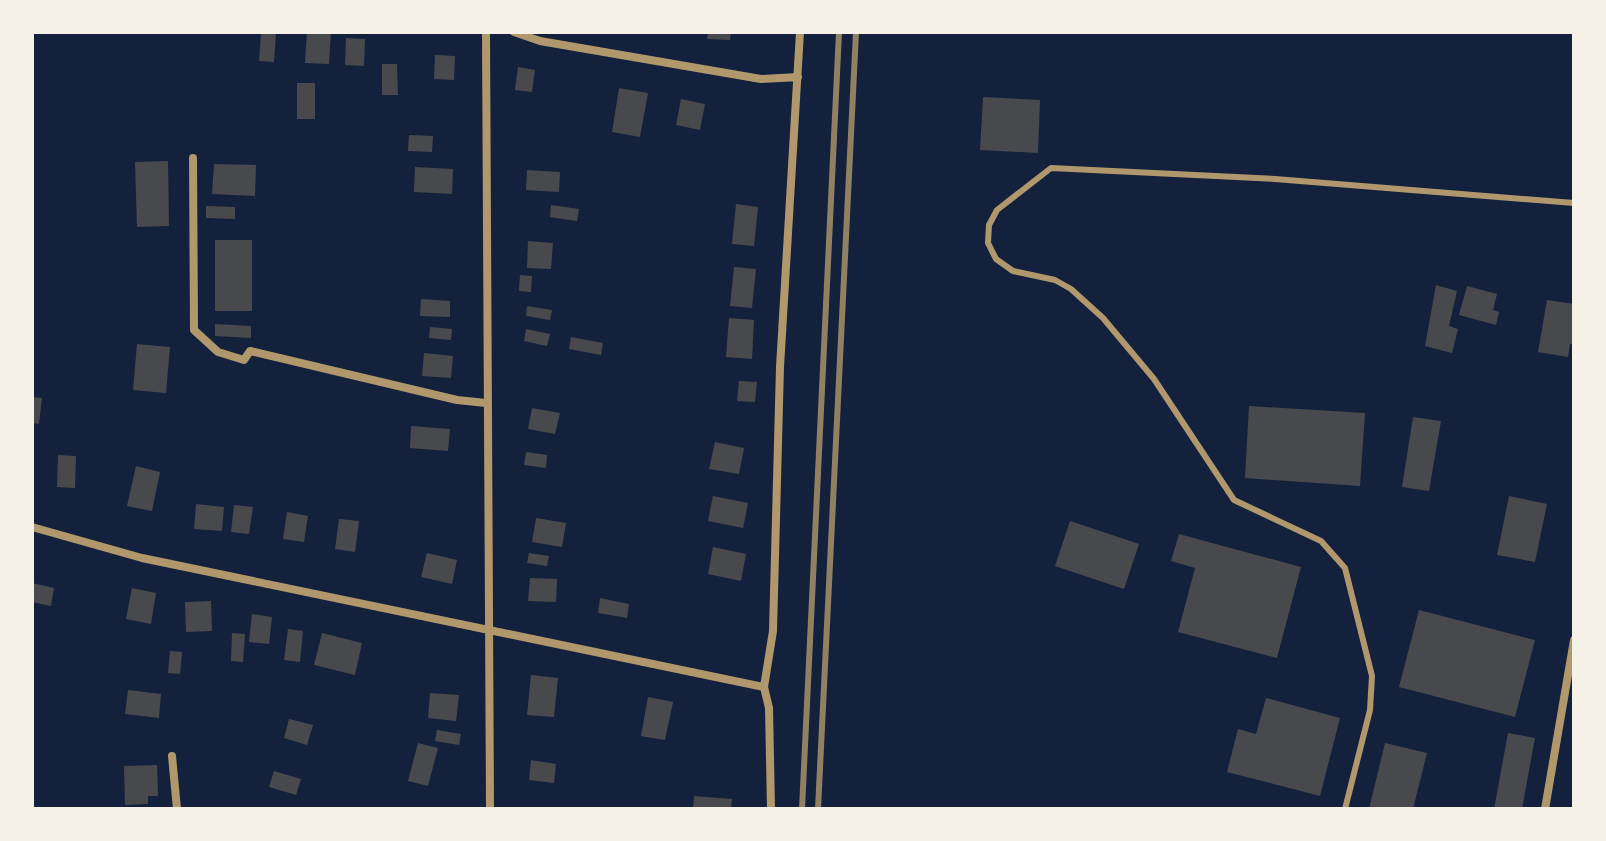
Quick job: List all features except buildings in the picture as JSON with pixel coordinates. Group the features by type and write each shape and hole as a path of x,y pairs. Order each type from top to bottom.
{"street":[{"path":"486,32 490,809"},
{"path":"514,32 540,41 761,79 798,77"},
{"path":"771,809 769,708 764,687 773,631 780,367 800,32"},
{"path":"193,158 194,330 207,344 244,360 250,351 457,400 486,403"},
{"path":"32,527 142,558 764,687"},
{"path":"1545,809 1574,640"},
{"path":"172,756 177,809"}],"lane":[{"path":"1345,809 1370,710 1372,676 1345,568 1321,541 1234,500 1154,379 1103,318 1071,289 1055,280 1013,271 996,259 988,243 989,225 1006,201 1051,168 1260,178 1574,203"}],"railway":[{"path":"802,809 839,32"},
{"path":"818,809 856,32"}]}
